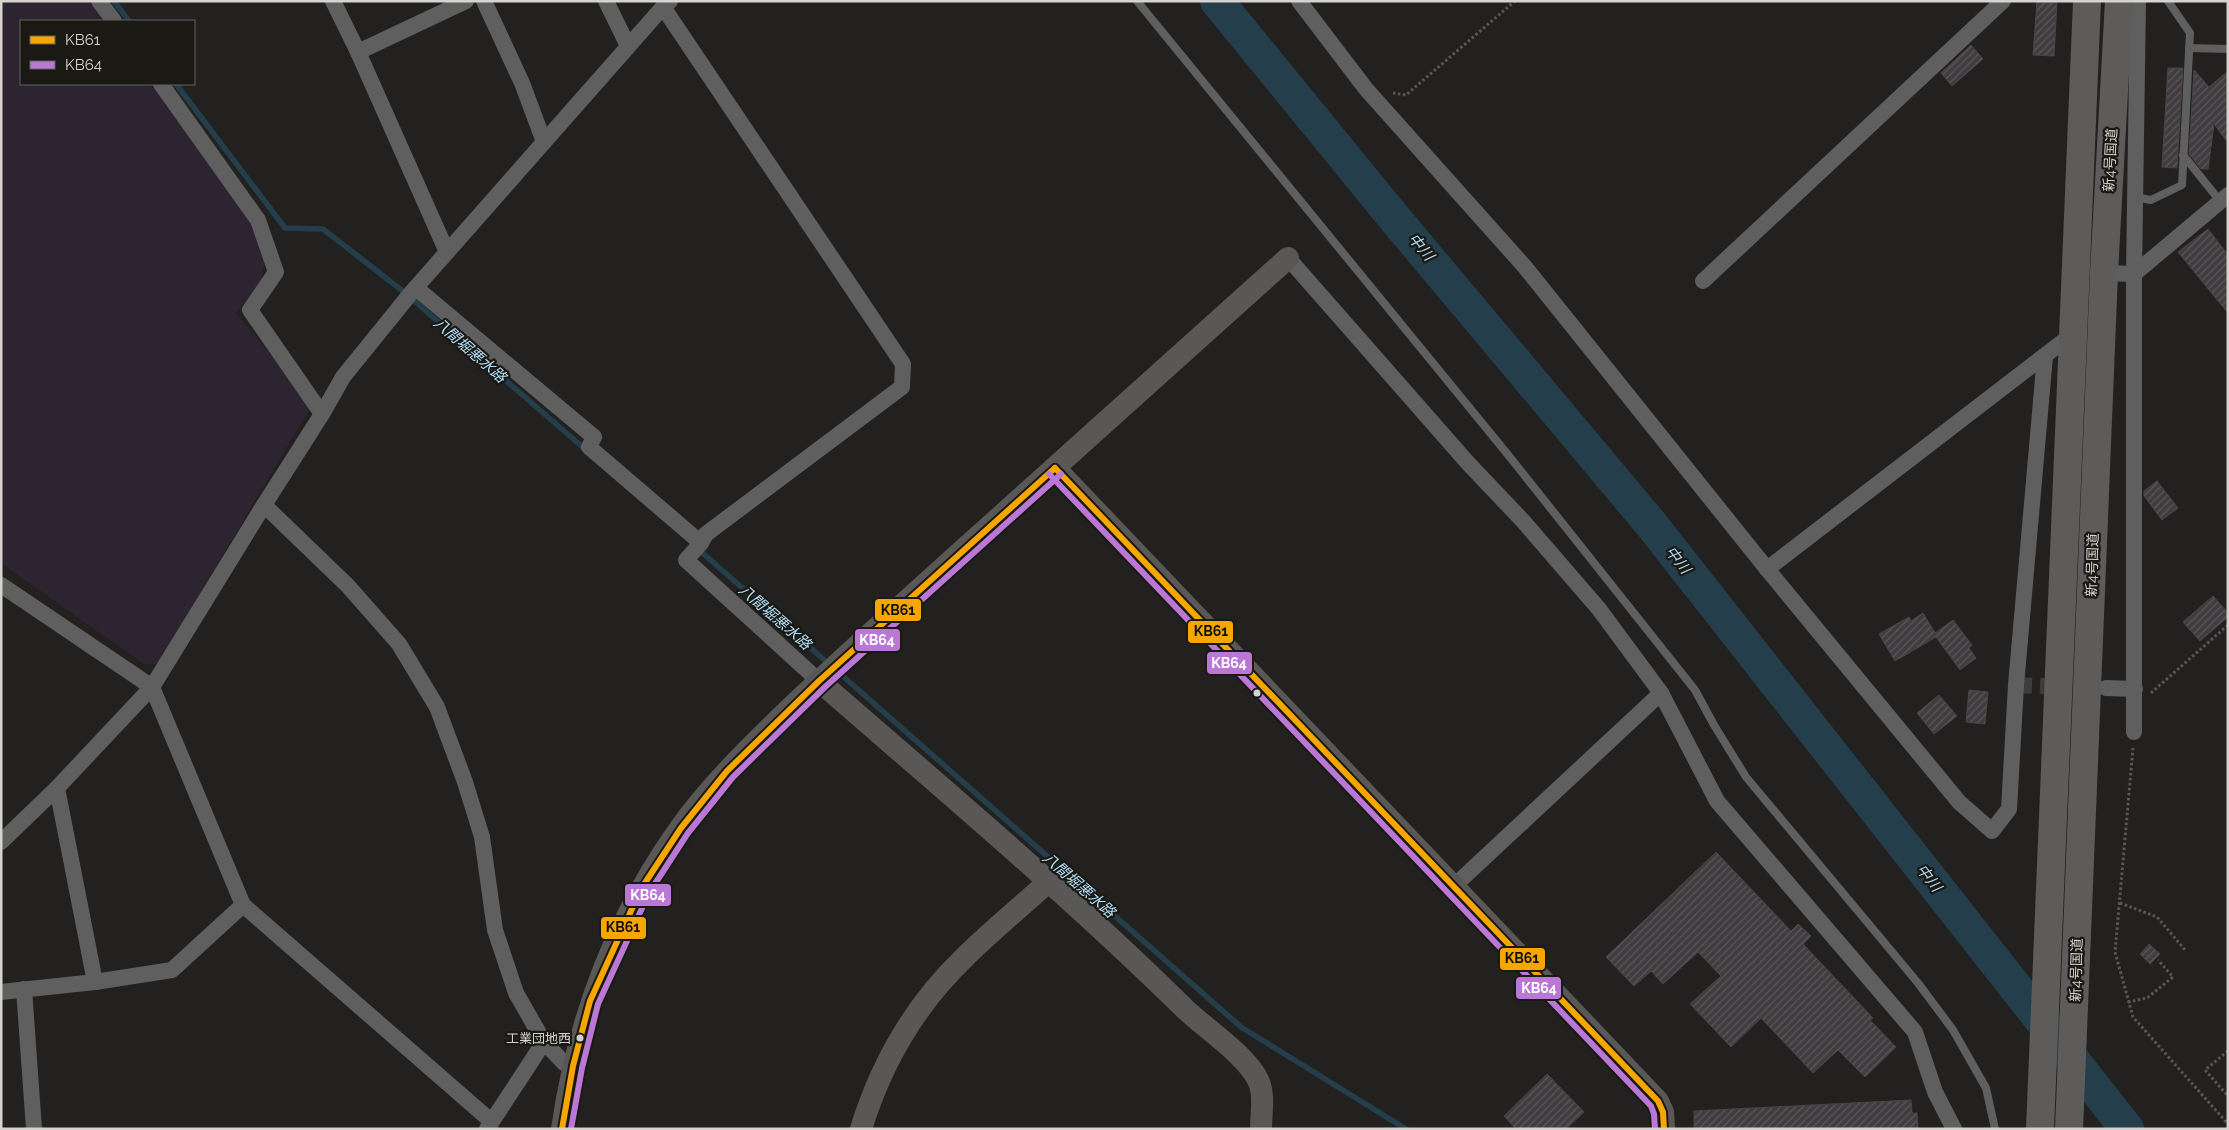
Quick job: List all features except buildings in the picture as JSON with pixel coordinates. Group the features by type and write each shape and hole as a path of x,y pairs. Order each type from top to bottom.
{"highway":[{"name":"新4号国道","path":"2040,1129 2087,1"},
{"name":"新4号国道","path":"2069,1129 2104,273 2119,1"}],"street":[{"path":"99,1 113,20"},
{"path":"333,1 358,52 447,252"},
{"path":"358,52 466,1"},
{"path":"484,1 522,83 544,142"},
{"path":"606,1 628,46"},
{"path":"1299,1 1366,89 1525,267 1767,570 1959,802 1992,832 2009,809 2016,685 2045,356"},
{"path":"1703,281 2003,1"},
{"path":"2134,732 2134,274 2138,1"},
{"path":"1,842 57,788 152,687 322,414 343,376 414,290 666,4 903,364 902,387 706,534 686,560 1116,941 1189,1013 1250,1067 1259,1081 1262,1094 1260,1129"},
{"path":"161,85 258,220 276,272 250,310 322,414"},
{"path":"2104,273 2134,274 2224,198"},
{"path":"562,1129 573,1066 590,1001 641,889 681,828 727,771 821,678 1288,258 1467,462 1599,608 1660,693 1717,801 1915,1032 1935,1092 1954,1129"},
{"path":"414,290 594,437 589,447 700,543"},
{"path":"1767,570 2074,333"},
{"path":"1055,468 1658,1102 1663,1112 1664,1129"},
{"path":"264,505 348,586 399,644 437,707 465,782 482,837 495,930 516,993 544,1042 564,1063 573,1066"},
{"path":"1,585 152,687 244,905 489,1125 544,1042"},
{"path":"2106,688 2134,689"},
{"path":"1453,887 1660,693"},
{"path":"57,788 94,982"},
{"path":"861,1129 870,1099 884,1067 907,1027 934,991 963,958 1049,881"},
{"path":"1,992 94,982 172,970 244,905"},
{"path":"24,989 34,1129"}],"lane":[{"path":"1136,1 1503,448 1695,690 1746,777 1918,983 1953,1030 1986,1088 1995,1129"},
{"path":"2135,197 2151,200 2182,185 2190,33 2168,1"},
{"path":"2190,48 2228,49"},
{"path":"2183,155 2224,198"}],"path":[{"path":"1366,89 1406,95 1515,1"},
{"path":"2134,708 2228,625"},
{"path":"2134,732 2115,952 2133,1017 2228,1124"},
{"path":"2120,903 2157,917 2186,951"},
{"path":"2128,1002 2147,998 2174,977 2158,960"},
{"path":"2228,1051 2205,1070 2228,1096"}],"shaded area":[{"path":"1,1 90,1 104,20 20,20 20,85 151,85 255,227 265,258 261,282 236,313 307,398 309,410 158,664 144,664 1,563"}],"waterway":[{"name":"八間堀悪水路","path":"114,1 128,20"},
{"name":"中川","path":"1217,1 1391,214 1651,524 2127,1129"},
{"name":"八間堀悪水路","path":"177,85 285,228 323,229 404,292 586,450"},
{"name":"八間堀悪水路","path":"698,549 830,665"},
{"name":"八間堀悪水路","path":"837,671 1241,1027 1406,1129"}],"tunnel":[{"path":"2016,685 2066,687"}],"transit line":[{"name":"KB61","path":"1055,468 1658,1101 1663,1112 1664,1129"},
{"name":"KB61","path":"562,1129 573,1066 590,1001 641,889 681,828 727,771 819,681 1055,468"},
{"name":"KB64","path":"1049,474 1651,1106 1654,1114 1655,1129"},
{"name":"KB64","path":"571,1129 582,1068 598,1004 649,893 688,833 733,777 825,687 1061,474"}],"place":[{"name":"工業団地西","path":"580,1038"}]}
